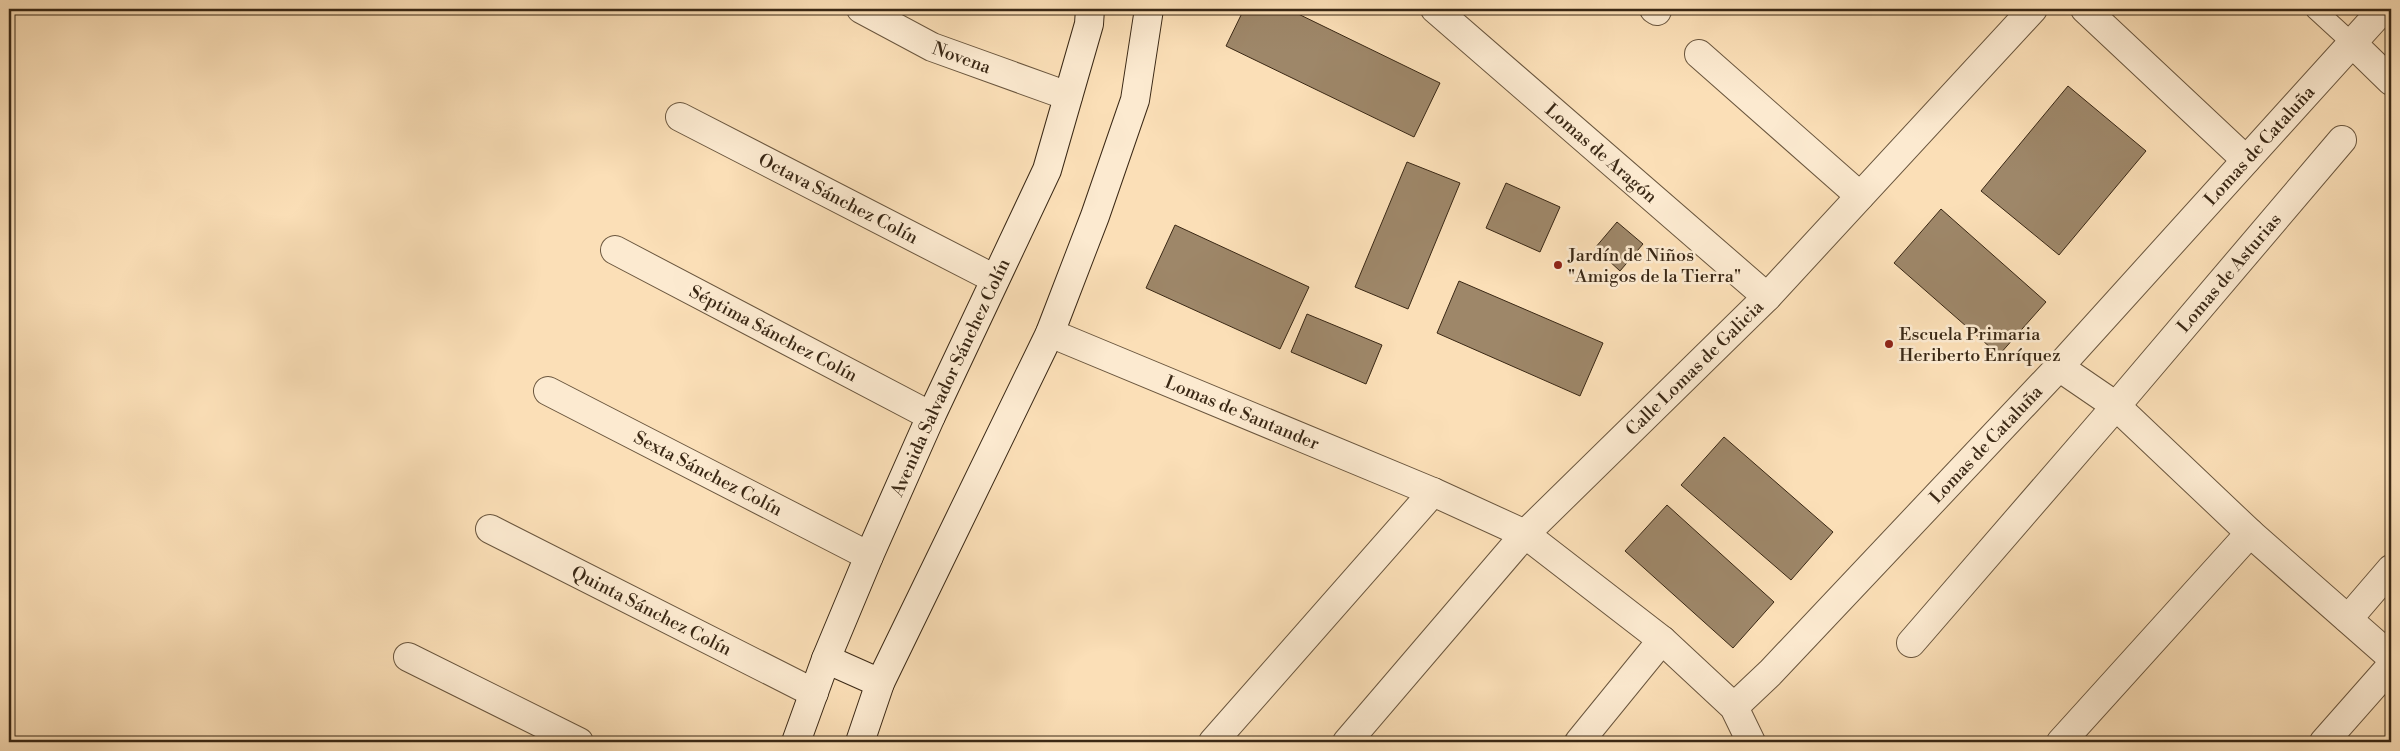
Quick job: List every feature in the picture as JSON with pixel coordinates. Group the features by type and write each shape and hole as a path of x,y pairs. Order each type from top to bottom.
{"street":[{"name":"Novena","path":"861,9 932,47 1068,96"},
{"name":"Avenida Salvador Sánchez Colín","path":"796,742 826,659 869,556 931,416 1047,170 1089,24 1090,9"},
{"path":"860,742 880,683 1050,333 1135,100 1149,9"},
{"name":"Lomas de Aragón","path":"1435,9 1767,297"},
{"name":"Calle Lomas de Galicia","path":"1525,534 1767,297 2033,9"},
{"path":"2085,9 2246,160"},
{"name":"Lomas de Cataluña","path":"1734,707 1770,673 2059,367 2384,9"},
{"path":"2352,44 2391,81"},
{"path":"1699,54 1860,196"},
{"name":"Octava Sánchez Colín","path":"680,117 995,279"},
{"name":"Lomas de Asturias","path":"1911,643 2342,140"},
{"name":"Séptima Sánchez Colín","path":"615,250 931,416"},
{"name":"Lomas de Santander","path":"1050,333 1433,492 1525,534 1662,640 1734,707 1751,742"},
{"path":"2059,367 2116,406 2250,533 2391,657"},
{"name":"Sexta Sánchez Colín","path":"548,391 869,556"},
{"path":"1213,742 1433,492"},
{"name":"Quinta Sánchez Colín","path":"490,529 814,693"},
{"path":"2061,742 2250,533"},
{"path":"1347,742 1525,534"},
{"path":"2348,619 2391,569"},
{"path":"1579,742 1662,640"},
{"path":"408,657 578,742"},
{"path":"826,659 880,683"},
{"path":"2324,742 2391,666"}],"lane":[{"path":"2315,9 2352,44"}],"building":[{"path":"1244,9 1288,9 1440,83 1414,137 1226,46"},
{"path":"2068,86 2146,151 2059,255 1981,191"},
{"path":"1407,162 1460,183 1408,309 1355,287"},
{"path":"1506,183 1560,207 1540,252 1486,228"},
{"path":"1941,209 2046,302 1999,355 1894,263"},
{"path":"1617,222 1643,244 1620,271 1595,248"},
{"path":"1175,225 1309,287 1280,349 1146,288"},
{"path":"1459,281 1603,343 1580,396 1437,333"},
{"path":"1307,314 1382,345 1366,384 1291,352"},
{"path":"1724,437 1833,532 1791,580 1681,485"},
{"path":"1667,505 1774,602 1733,648 1625,551"}],"place":[{"name":"Jardín de Niños \"Amigos de la Tierra\"","path":"1558,265"},
{"name":"Escuela Primaria Heriberto Enríquez","path":"1889,344"}]}
